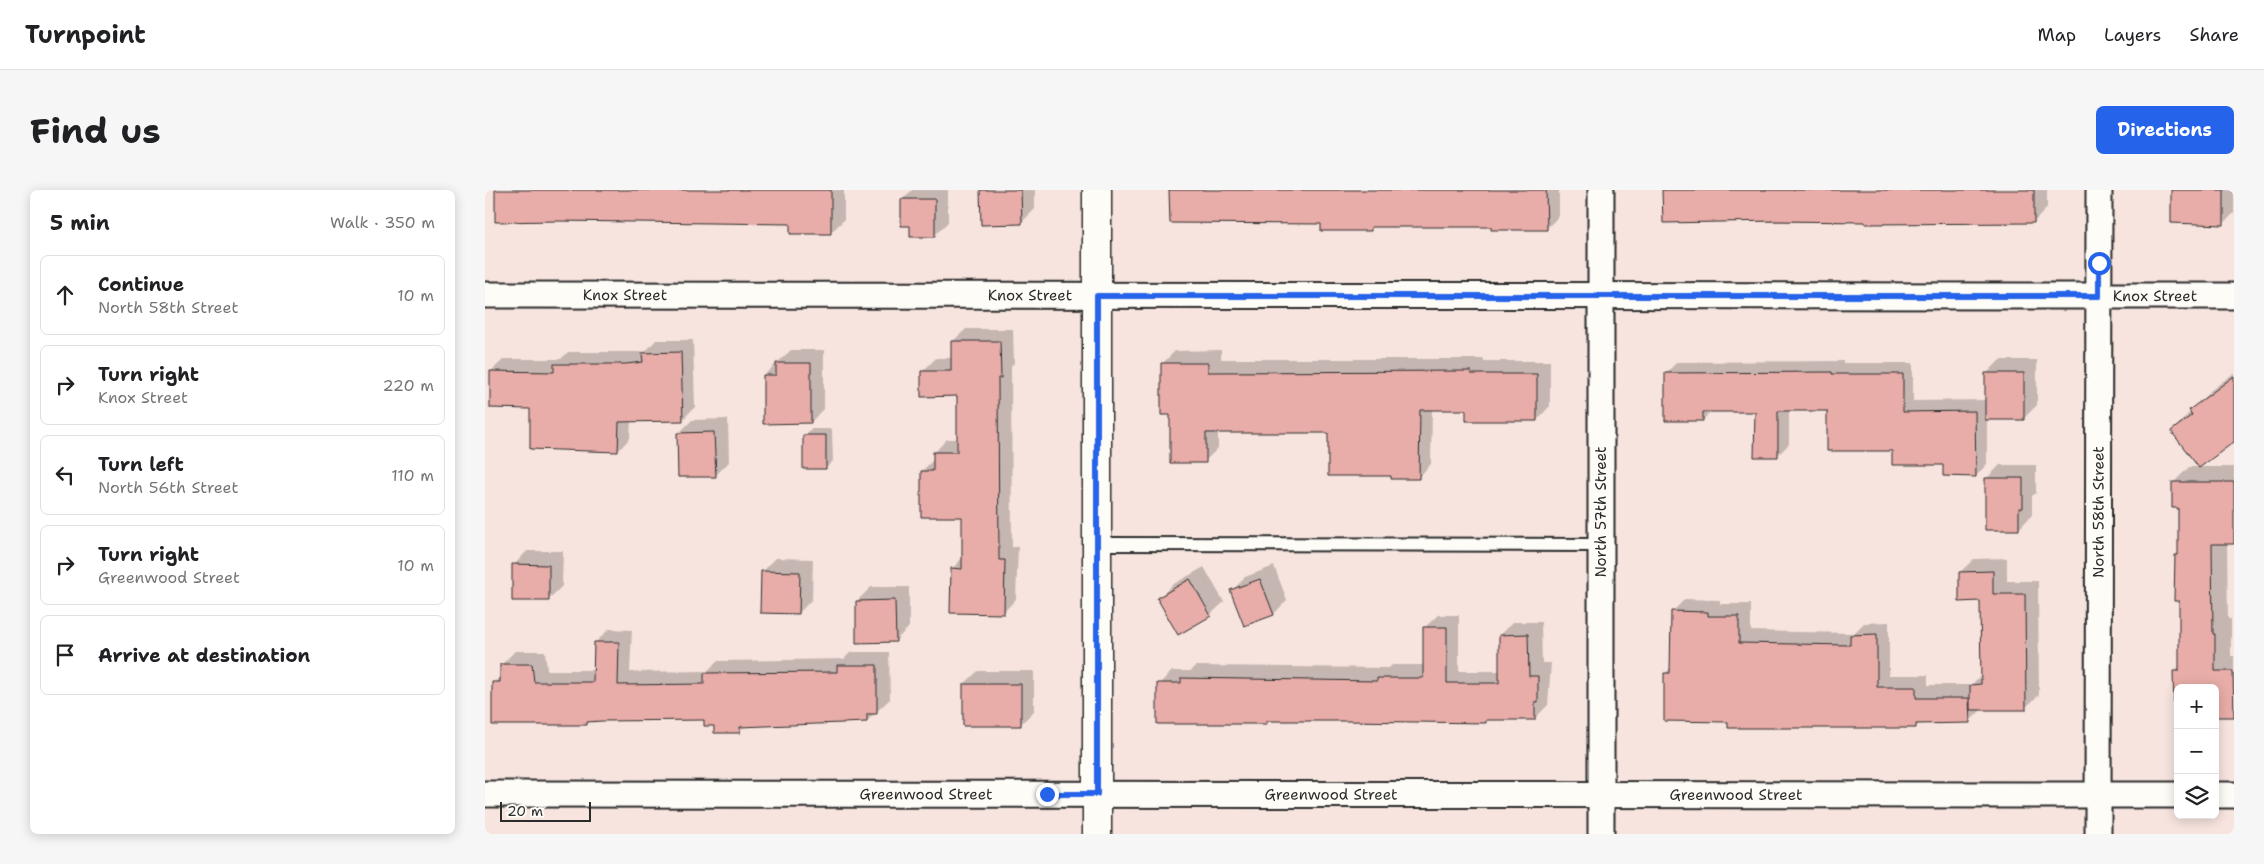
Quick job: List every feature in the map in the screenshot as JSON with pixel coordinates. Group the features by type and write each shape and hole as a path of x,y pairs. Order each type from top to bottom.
{"street":[{"path":"1097,190 1097,834"},
{"name":"North 57th Street","path":"1601,190 1601,834"},
{"name":"North 58th Street","path":"2098,834 2099,190"},
{"name":"Knox Street","path":"485,294 2234,296"},
{"name":"Greenwood Street","path":"485,794 2174,795"},
{"path":"2219,795 2234,795"}],"lane":[{"path":"1097,544 1601,545"}],"building":[{"path":"495,190 831,190 831,234 790,234 790,224 495,222"},
{"path":"980,190 1021,190 1022,224 981,225"},
{"path":"1169,190 1546,190 1547,230 1491,230 1491,227 1371,227 1371,231 1321,231 1321,224 1170,223"},
{"path":"1662,190 2034,190 2034,223 1865,224 1865,222 1776,221 1663,223"},
{"path":"2171,190 2224,190 2224,225 2171,223"},
{"path":"901,199 935,199 935,237 910,237 910,226 901,226"},
{"path":"951,341 1000,341 1001,378 998,378 999,560 1005,560 1004,614 950,613 951,568 962,569 962,517 921,517 921,471 933,471 933,452 957,452 957,396 921,397 921,371 951,371"},
{"path":"681,352 683,421 619,422 618,452 530,449 530,409 490,408 490,371 554,372 554,364 626,364 643,362 642,353"},
{"path":"776,363 811,363 811,423 763,424 763,375 776,375"},
{"path":"1161,363 1208,363 1208,372 1471,371 1471,374 1537,374 1537,421 1466,421 1466,410 1420,410 1419,479 1391,479 1391,476 1328,476 1328,433 1206,433 1206,463 1170,463 1170,415 1161,415"},
{"path":"1832,372 1832,374 1903,374 1903,412 1975,411 1976,477 1943,476 1943,465 1892,465 1892,451 1827,451 1827,411 1778,411 1778,457 1754,457 1755,412 1703,412 1703,421 1665,421 1665,373"},
{"path":"1985,373 2024,373 2024,420 1985,420"},
{"path":"2234,376 2234,442 2199,468 2171,431 2192,415 2189,410"},
{"path":"714,432 716,477 678,477 677,433"},
{"path":"803,435 826,435 826,469 803,469"},
{"path":"1985,478 2023,478 2023,508 2019,508 2019,530 1985,530"},
{"path":"2172,482 2234,482 2234,544 2212,544 2215,671 2233,671 2234,717 2219,717 2219,684 2174,684 2174,717 2173,671 2179,671 2179,601 2174,601 2175,555 2178,555 2178,508 2172,508"},
{"path":"512,564 549,565 549,601 512,601"},
{"path":"761,571 800,572 799,614 760,613"},
{"path":"1993,571 1993,594 2025,594 2026,710 1970,710 1970,685 1981,684 1980,601 1959,602 1959,572"},
{"path":"1190,579 1211,616 1178,635 1157,598"},
{"path":"1260,579 1274,615 1244,626 1230,590"},
{"path":"895,600 896,642 856,643 856,601"},
{"path":"1671,611 1708,612 1708,616 1739,616 1739,643 1850,645 1850,635 1877,634 1877,687 1916,687 1916,698 1969,698 1970,723 1916,724 1916,728 1728,728 1728,722 1664,721 1664,673 1670,673"},
{"path":"1423,627 1447,627 1447,683 1499,683 1499,635 1528,634 1529,676 1538,676 1538,702 1535,702 1535,720 1486,720 1486,723 1267,721 1267,724 1157,724 1157,683 1181,683 1181,678 1377,681 1377,678 1423,678"},
{"path":"594,642 619,642 618,685 704,684 704,673 837,672 837,665 877,665 877,714 867,714 867,722 740,727 740,733 714,733 714,726 704,726 704,720 602,721 587,722 587,725 492,725 492,682 500,682 500,664 532,664 534,682 593,682"},
{"path":"963,684 1021,684 1021,726 963,726"}],"route":[{"path":"1047,794 1097,794 1097,296 2099,296 2099,263"}]}
